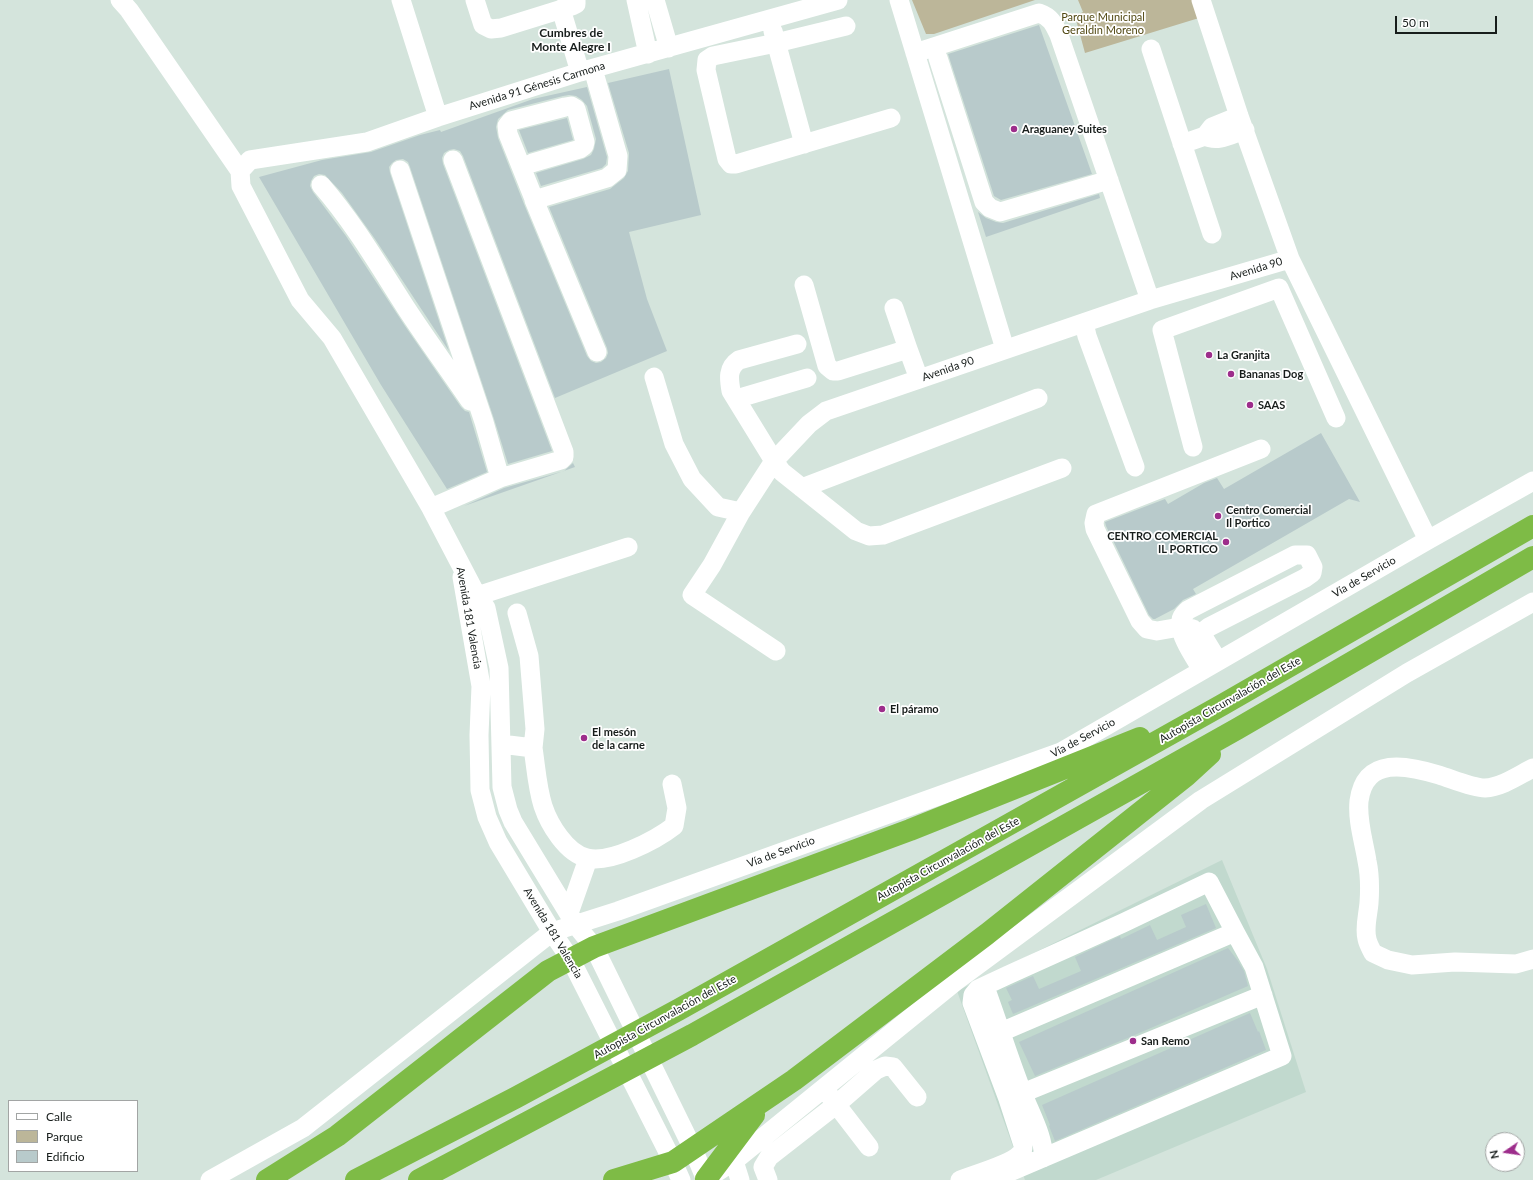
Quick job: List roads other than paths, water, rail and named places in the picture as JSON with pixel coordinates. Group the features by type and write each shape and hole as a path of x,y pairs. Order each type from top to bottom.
{"highway":[{"name":"Autopista Circunvalación del Este","path":"356,1180 515,1098 678,1010 1222,705 1533,526"},
{"path":"419,1180 692,1035 1237,728 1533,556"},
{"path":"267,1180 338,1136 548,971 594,948 910,830 1222,705"},
{"path":"614,1180 677,1171 693,1149 794,1080 987,934 1186,776 1237,728"},
{"path":"705,1180 741,1131 769,1097"}],"street":[{"path":"120,0 129,10 240,171 241,186 300,300 332,338 431,508 459,562"},
{"path":"401,0 438,117"},
{"path":"476,0 483,24 491,29 501,28 569,5 586,70 618,156 617,170 607,178 534,200 597,352"},
{"path":"636,0 648,54"},
{"path":"655,0 669,48"},
{"name":"Avenida 91 Génesis Carmona","path":"240,171 250,160 366,142 438,117 586,70 838,0"},
{"path":"899,0 1005,349"},
{"path":"1201,0 1290,259 1428,540"},
{"path":"916,53 1039,13 1053,21 1150,300"},
{"path":"771,19 776,43 804,144"},
{"path":"846,26 713,56 706,60 706,70 727,158 731,164 736,164 891,118"},
{"path":"1151,49 1212,234"},
{"path":"938,58 984,202 990,208 1000,212 1109,180"},
{"path":"532,163 580,149 584,146 585,142 576,109 571,106 565,107 511,121 507,126 508,134 534,199"},
{"path":"1182,144 1205,136 1212,140 1217,140 1242,123"},
{"path":"431,508 500,478 561,460 564,457 564,452 454,160"},
{"path":"400,170 484,422 500,478"},
{"path":"321,186 335,202 370,252 484,422"},
{"name":"Avenida 90","path":"776,651 692,595 712,565 741,512 774,461 809,424 826,411 1150,300 1290,259"},
{"path":"804,285 827,366 833,370 838,371 908,349"},
{"path":"1193,447 1162,330 1279,288 1336,418"},
{"path":"1285,300 1305,290"},
{"path":"894,308 919,379"},
{"path":"1084,323 1087,336 1135,467"},
{"path":"797,344 740,360 735,363 730,370 729,379 731,391 782,472 856,531 869,536 883,535 1062,468"},
{"path":"654,377 674,444 692,479 718,507 741,512"},
{"path":"736,399 807,378"},
{"path":"802,488 1038,398"},
{"path":"1210,666 1185,639 1180,627 1181,618 1188,610 1295,555 1307,555 1313,567 1312,573 1204,631 1180,627 1157,631 1147,629 1140,621 1095,529 1094,523 1096,514 1261,449"},
{"name":"Vía de Servicio","path":"210,1180 303,1128 552,932 572,918 618,911 1061,752 1533,481"},
{"path":"477,596 628,547"},
{"name":"Avenida 181 Valencia","path":"459,562 477,596 486,608 499,668 502,787 508,810 513,822 572,918 594,948 693,1149 705,1180"},
{"name":"Avenida 181 Valencia","path":"459,562 481,686 479,735 480,790 487,817 498,842 552,932 571,960 677,1171"},
{"path":"705,1180 734,1161 956,981 1201,800 1407,673 1533,602"},
{"path":"517,613 529,656 535,729 533,748 540,792 544,807 556,833 571,851 588,859 610,858 665,833 674,826 677,808 672,784"},
{"path":"1204,631 1210,666"},
{"path":"501,744 533,748"},
{"path":"1533,768 1499,785 1485,788 1429,772 1400,766 1382,768 1369,776 1363,785 1359,802 1361,828 1370,876 1366,931 1367,940 1373,953 1388,960 1412,966 1455,962 1516,964 1533,959"},
{"path":"487,817 508,810"},
{"path":"572,918 588,859"},
{"path":"991,1180 1043,1158 1282,1056 1254,967 1210,882 985,986 978,990 973,996 972,1003 993,1035 1032,1142 1044,1152 1043,1158"},
{"path":"993,1035 1235,932"},
{"path":"1015,1096 1263,995"},
{"path":"768,1180 763,1167 769,1157 837,1104 876,1070 885,1066 893,1067 917,1097"},
{"path":"824,1089 870,1147"},
{"path":"960,1180 1007,1162 1019,1155 1032,1142"},
{"path":"734,1161 740,1180"}],"place":[{"name":"Araguaney Suites","path":"1014,129"},
{"name":"La Granjita","path":"1209,355"},
{"name":"Bananas Dog","path":"1231,374"},
{"name":"SAAS","path":"1250,405"},
{"name":"Centro Comercial Il Portico","path":"1218,516"},
{"name":"CENTRO COMERCIAL IL PORTICO","path":"1226,542"},
{"name":"El páramo","path":"882,709"},
{"name":"El mesón de la carne","path":"584,738"},
{"name":"San Remo","path":"1133,1041"}],"district":[{"name":"Cumbres de Monte Alegre I","path":"571,40"}],"park label":[{"name":"Parque Municipal Geraldin Moreno","path":"1103,23"}]}
